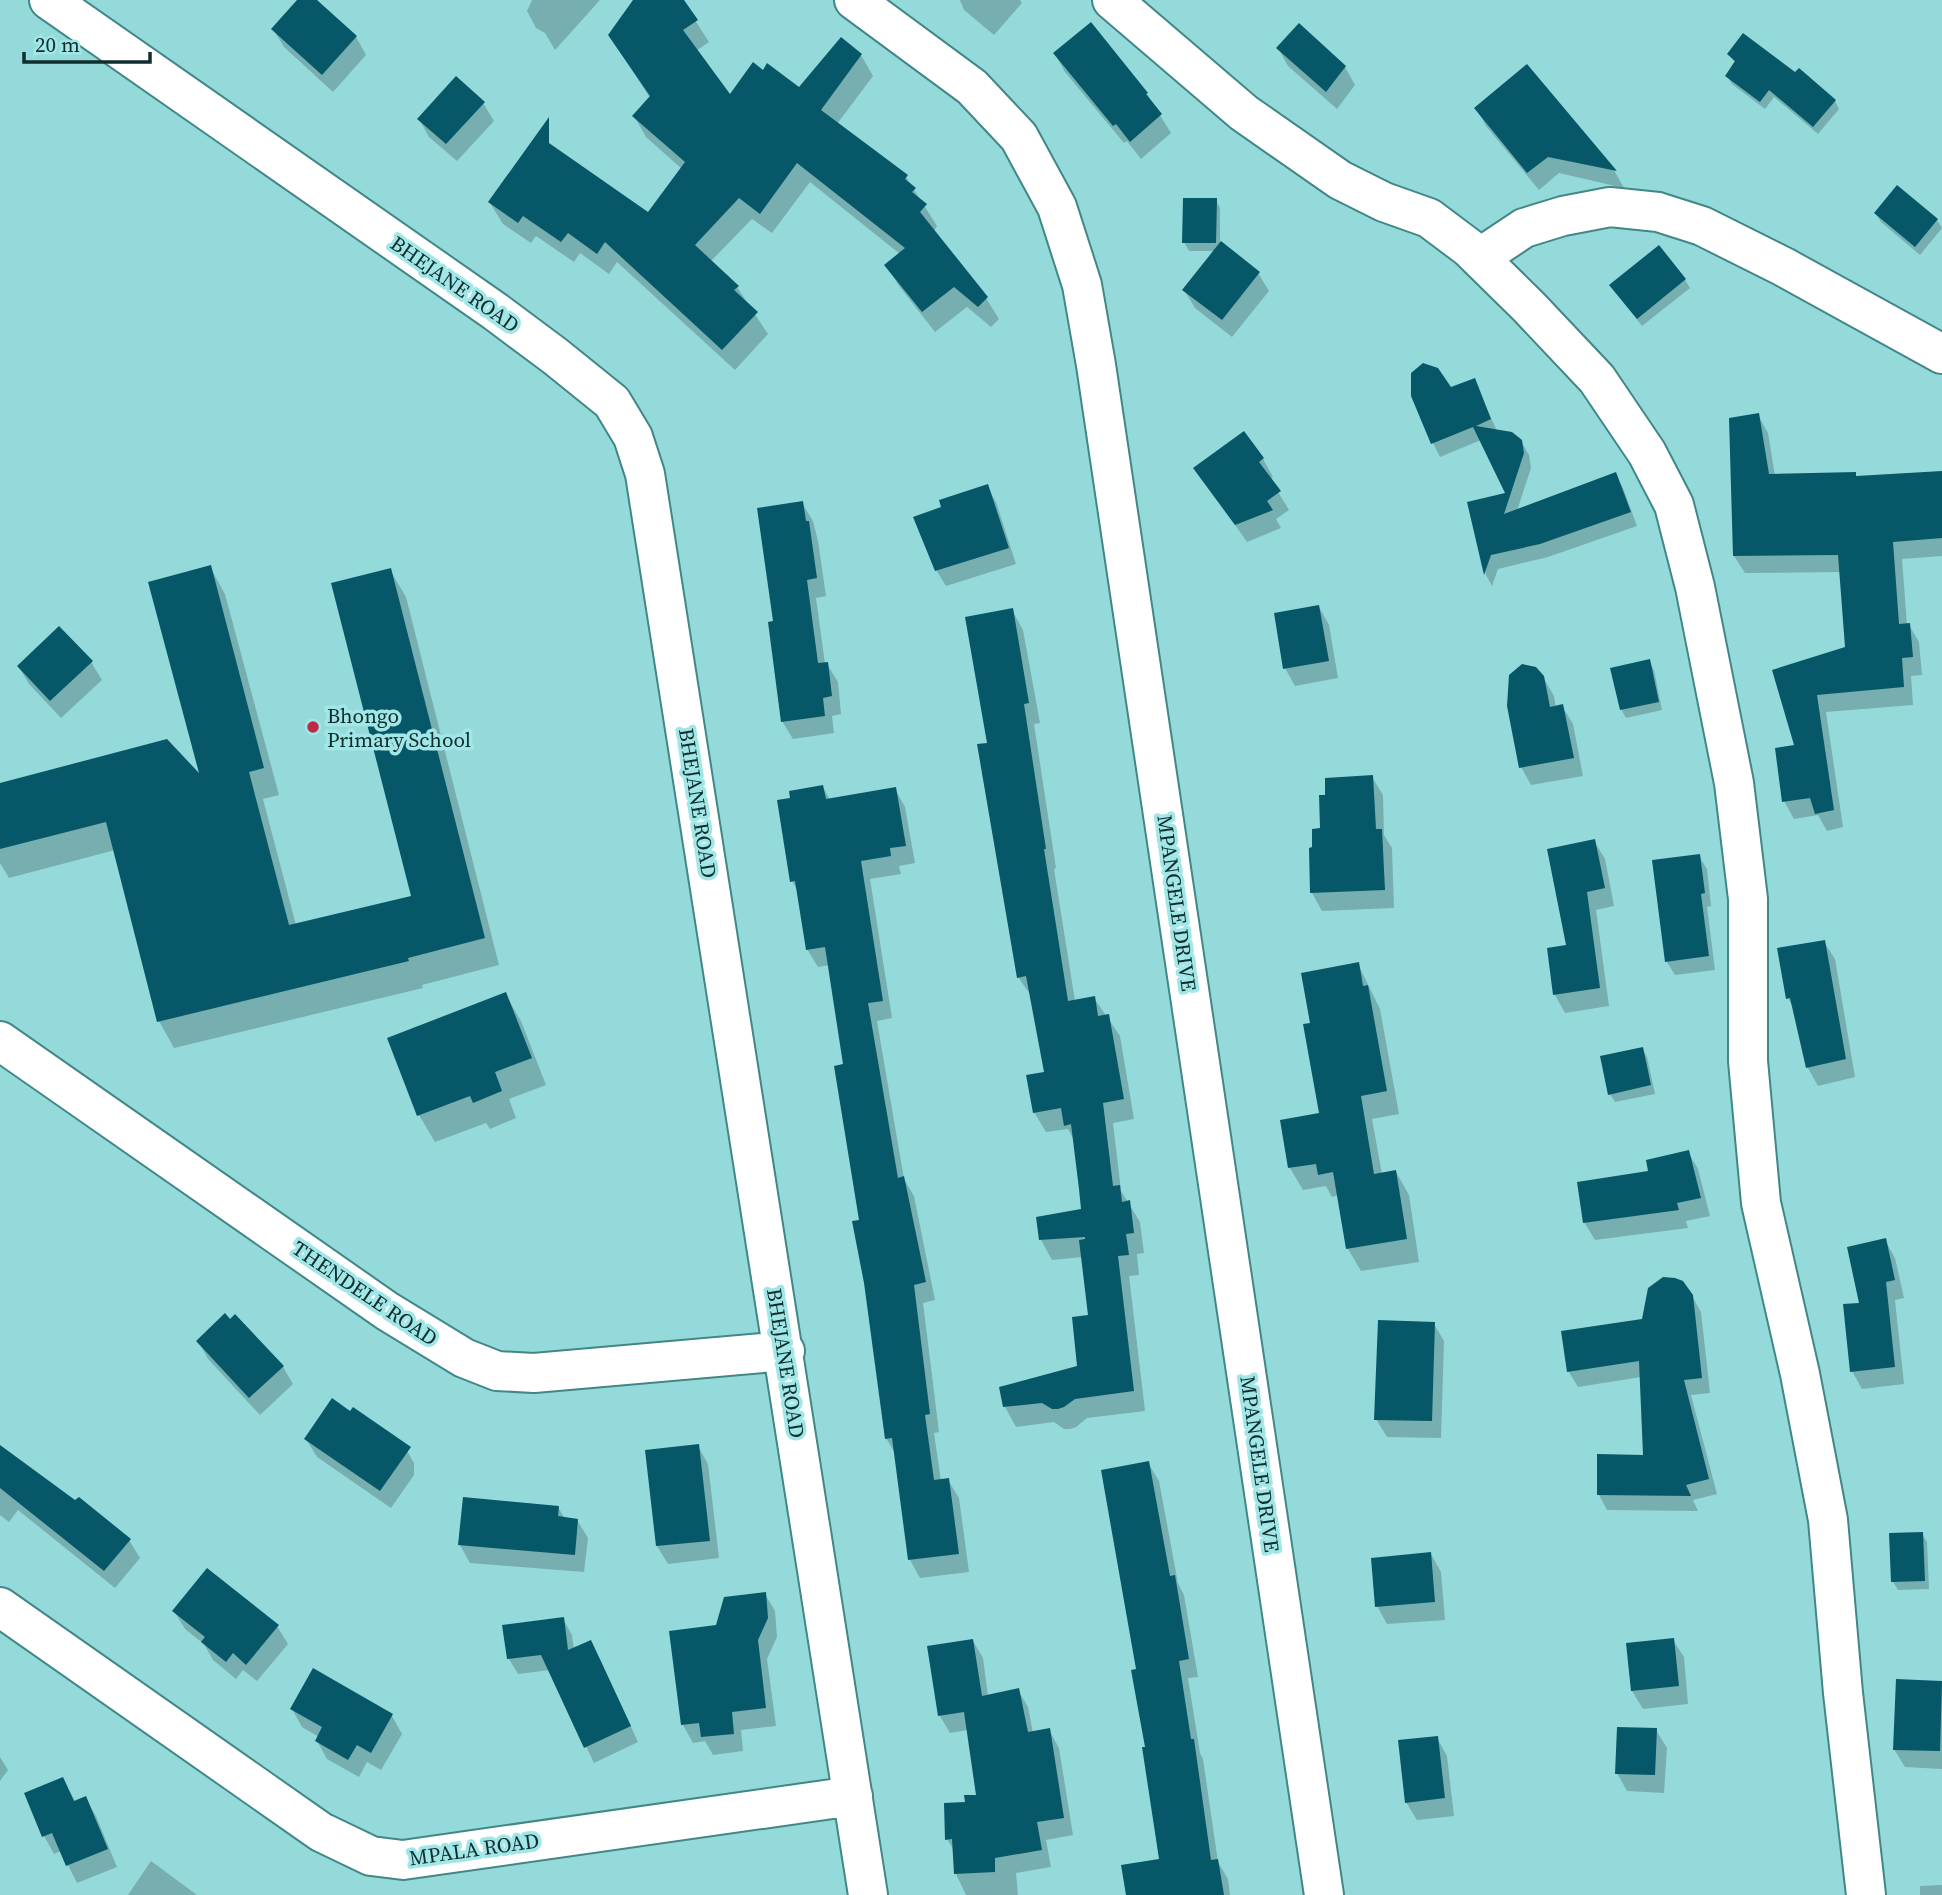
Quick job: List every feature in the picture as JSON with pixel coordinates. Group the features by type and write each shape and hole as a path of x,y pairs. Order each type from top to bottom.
{"street":[{"name":"BHEJANE ROAD","path":"48,0 496,312 612,402 633,437 648,488 868,1895"},
{"name":"MPANGELE DRIVE","path":"854,0 972,87 1019,137 1057,207 1083,285 1324,1895"},
{"path":"1112,0 1255,121 1340,180 1384,202 1429,218 1479,258 1597,379 1647,453 1674,505 1695,587 1734,783 1748,899 1748,1061 1761,1203 1800,1374 1828,1520 1843,1693 1866,1895"},
{"path":"1479,258 1524,228 1563,216 1610,207 1658,212 1702,226 1942,354"},
{"name":"THENDELE ROAD","path":"0,1041 387,1311 464,1358 496,1371 534,1373 785,1351"},
{"name":"MPALA ROAD","path":"0,1606 321,1832 371,1856 403,1860 853,1796"}],"building":[{"path":"297,0 317,0 357,36 322,75 271,29"},
{"path":"633,0 684,0 698,20 683,30 730,94 753,62 763,70 767,63 799,87 841,37 862,54 821,110 908,175 905,179 916,188 912,192 927,204 920,212 988,297 978,307 954,287 922,312 884,265 905,248 797,163 760,214 739,198 695,245 739,286 734,290 758,312 722,350 605,242 597,254 568,233 561,242 523,216 518,223 488,202 549,117 549,143 648,212 685,162 632,116 650,96 608,35"},
{"path":"1091,22 1162,114 1130,142 1116,124 1113,126 1053,53"},
{"path":"1299,23 1346,66 1326,92 1276,48"},
{"path":"1743,33 1795,72 1799,68 1836,100 1813,127 1769,90 1760,102 1725,76 1735,61 1727,54"},
{"path":"1527,64 1617,171 1548,157 1527,173 1474,108"},
{"path":"456,76 485,102 446,144 417,119"},
{"path":"1897,185 1938,219 1915,247 1874,213"},
{"path":"1183,198 1217,198 1216,243 1182,243"},
{"path":"1221,241 1260,272 1222,320 1182,290"},
{"path":"1659,245 1686,279 1637,319 1609,285"},
{"path":"1423,363 1438,368 1451,387 1475,378 1491,419 1476,426 1512,432 1522,440 1524,453 1504,514 1616,472 1631,512 1540,544 1491,555 1484,575 1467,502 1505,493 1473,427 1431,444 1411,396 1411,373"},
{"path":"1759,413 1769,474 1856,472 1856,476 1942,471 1942,538 1893,542 1899,624 1910,623 1913,657 1902,658 1904,687 1817,695 1834,810 1815,814 1810,798 1782,802 1775,748 1794,745 1772,670 1845,647 1838,555 1733,556 1729,418"},
{"path":"1244,431 1264,458 1259,462 1281,491 1267,501 1273,510 1235,525 1193,468"},
{"path":"988,484 1009,548 935,571 913,517 941,507 939,500"},
{"path":"803,501 806,521 809,521 817,578 807,580 818,663 828,662 832,696 823,698 825,716 781,722 768,622 773,621 757,508"},
{"path":"211,565 264,768 249,772 289,925 411,896 331,583 391,568 485,938 408,958 409,961 157,1022 106,822 0,849 0,783 167,739 199,773 148,582"},
{"path":"1319,605 1329,661 1283,669 1274,613"},
{"path":"1013,608 1029,703 1024,704 1044,849 1068,1001 1095,996 1098,1016 1109,1014 1124,1099 1103,1103 1113,1186 1120,1185 1122,1202 1130,1200 1134,1233 1126,1234 1129,1255 1118,1256 1134,1391 1075,1399 1058,1409 1052,1409 1042,1403 1003,1407 999,1387 1077,1366 1072,1317 1088,1315 1079,1240 1085,1237 1039,1240 1036,1217 1081,1209 1071,1124 1064,1126 1061,1108 1033,1113 1026,1075 1044,1072 1026,976 1017,978 977,744 987,743 965,617"},
{"path":"59,626 93,661 50,701 17,666"},
{"path":"1650,659 1659,702 1620,710 1610,668"},
{"path":"1522,664 1536,667 1544,676 1550,707 1563,704 1574,758 1519,768 1507,706 1509,675"},
{"path":"1373,775 1376,829 1382,829 1385,890 1310,893 1309,848 1312,847 1312,829 1320,828 1319,795 1325,795 1325,778"},
{"path":"823,785 826,799 896,787 906,846 890,848 891,856 861,861 883,1001 868,1003 898,1178 904,1176 926,1282 914,1285 930,1414 925,1415 934,1480 949,1478 959,1554 908,1560 892,1438 885,1439 864,1283 852,1221 859,1220 834,1066 843,1064 825,947 806,950 795,881 790,882 777,800 790,798 789,791"},
{"path":"1595,839 1605,888 1587,892 1600,988 1553,995 1547,948 1566,945 1547,849"},
{"path":"1700,854 1705,893 1701,894 1709,956 1665,962 1652,860"},
{"path":"1825,940 1846,1059 1806,1068 1790,998 1786,999 1777,948"},
{"path":"1359,962 1363,986 1368,985 1387,1091 1361,1096 1374,1174 1396,1170 1407,1239 1346,1249 1333,1172 1318,1175 1316,1164 1288,1168 1280,1120 1319,1113 1303,1024 1310,1023 1301,973"},
{"path":"506,992 532,1058 495,1072 502,1091 473,1103 470,1096 417,1116 387,1038"},
{"path":"1643,1047 1651,1085 1608,1095 1600,1056"},
{"path":"1689,1150 1701,1198 1677,1203 1679,1210 1583,1223 1577,1182 1648,1171 1646,1160"},
{"path":"1886,1238 1895,1280 1886,1282 1895,1367 1850,1372 1843,1304 1859,1303 1847,1247"},
{"path":"1663,1277 1683,1281 1693,1295 1702,1378 1684,1380 1709,1479 1686,1485 1691,1496 1597,1495 1597,1454 1643,1455 1639,1361 1567,1372 1561,1331 1642,1319 1648,1288"},
{"path":"225,1313 230,1319 235,1314 284,1366 249,1398 196,1341"},
{"path":"1378,1320 1435,1322 1432,1421 1374,1420"},
{"path":"332,1398 350,1411 353,1407 411,1447 380,1491 304,1439"},
{"path":"699,1444 710,1541 656,1546 645,1450"},
{"path":"0,1445 75,1500 79,1497 131,1539 104,1571 0,1488"},
{"path":"1149,1461 1170,1576 1175,1575 1189,1659 1179,1661 1191,1739 1194,1739 1211,1860 1218,1859 1224,1895 1126,1895 1121,1865 1159,1859 1142,1747 1145,1747 1131,1670 1136,1669 1101,1470"},
{"path":"463,1497 559,1506 558,1516 578,1519 575,1555 458,1545"},
{"path":"1923,1532 1925,1581 1891,1582 1889,1533"},
{"path":"1431,1552 1435,1602 1375,1607 1371,1558"},
{"path":"207,1568 279,1625 246,1665 233,1653 226,1662 201,1642 205,1637 172,1611"},
{"path":"766,1592 768,1618 758,1640 766,1708 732,1712 734,1734 701,1737 699,1723 681,1725 669,1631 716,1625 724,1597"},
{"path":"564,1617 568,1650 591,1640 631,1726 584,1748 541,1655 507,1659 502,1625"},
{"path":"1674,1638 1679,1686 1631,1691 1626,1643"},
{"path":"973,1639 982,1696 1019,1688 1028,1732 1050,1728 1064,1818 1037,1822 1042,1850 995,1858 995,1872 954,1874 952,1839 945,1840 944,1803 965,1802 964,1795 976,1795 964,1712 938,1716 927,1646"},
{"path":"313,1668 393,1714 371,1753 357,1745 348,1760 315,1741 322,1727 290,1709"},
{"path":"1896,1679 1942,1681 1940,1751 1893,1750"},
{"path":"1617,1727 1657,1728 1655,1775 1615,1774"},
{"path":"1438,1736 1445,1798 1405,1803 1398,1740"},
{"path":"63,1777 74,1801 86,1796 108,1849 66,1866 52,1833 42,1837 24,1793"}],"place":[{"name":"Bhongo Primary School","path":"313,727"}]}
